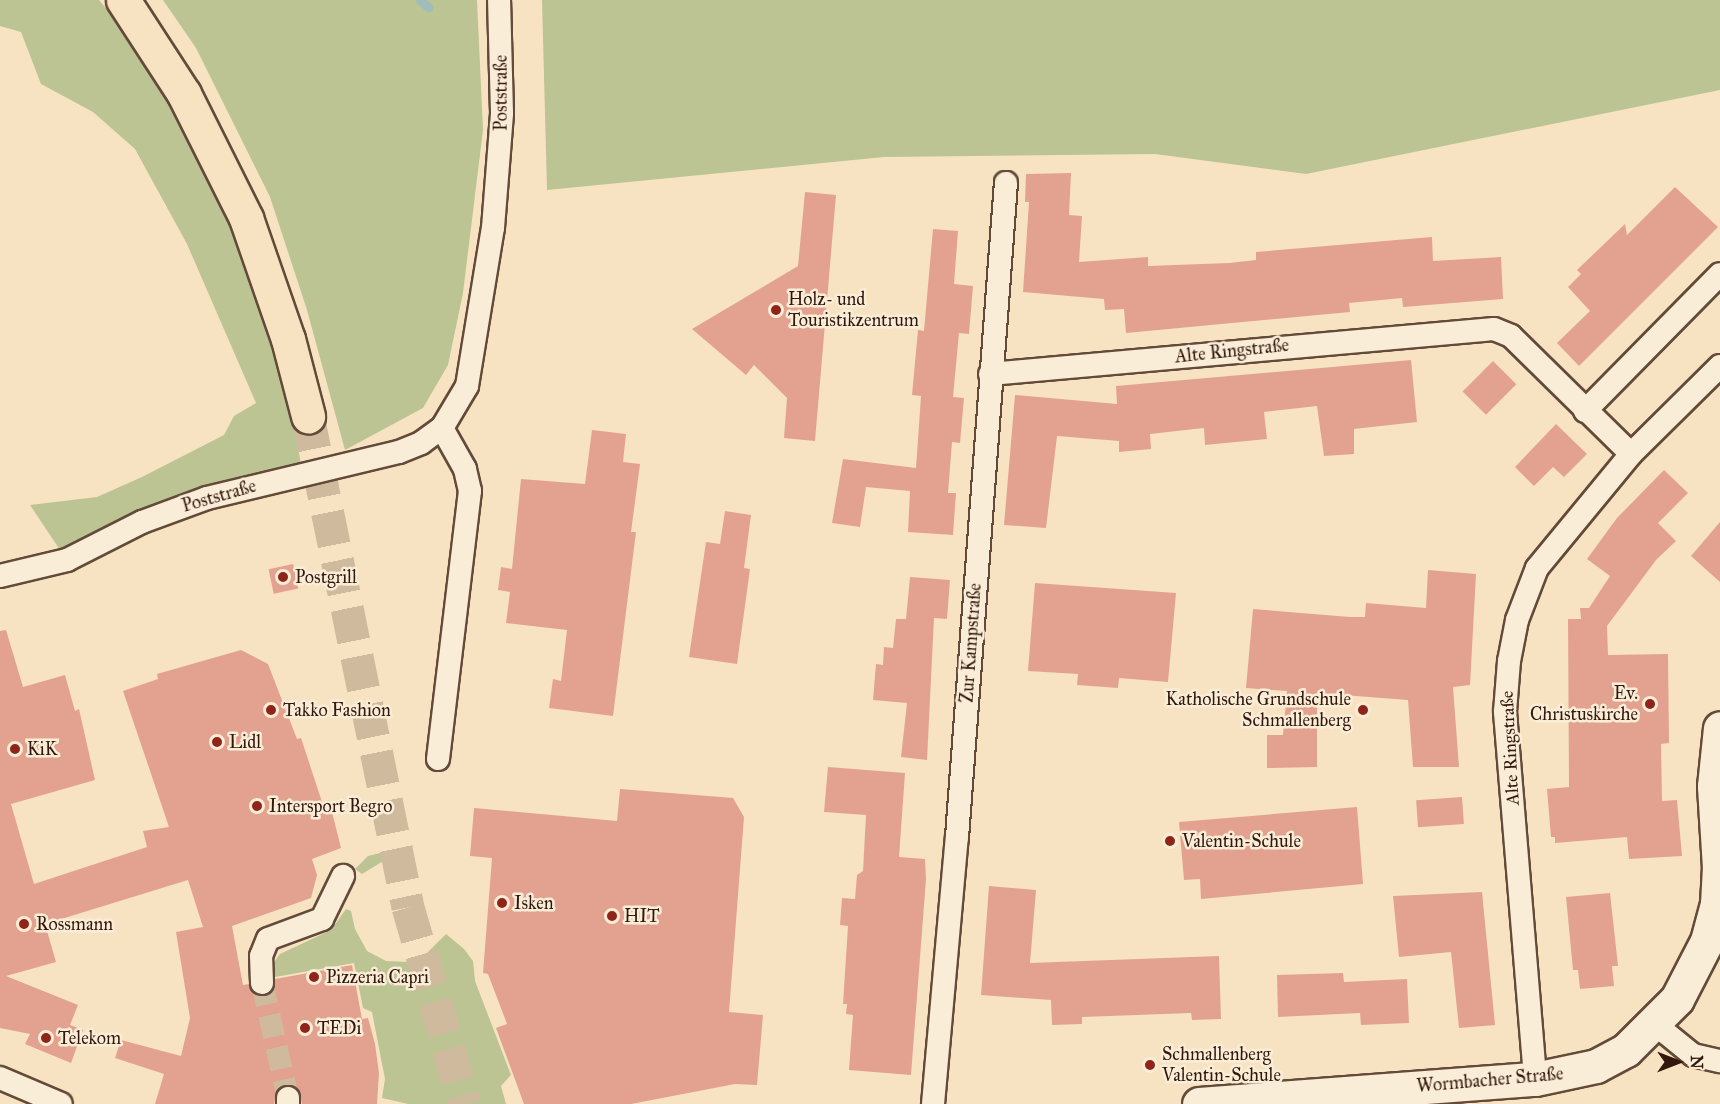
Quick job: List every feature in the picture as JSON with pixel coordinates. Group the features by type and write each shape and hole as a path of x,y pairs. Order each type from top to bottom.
{"main road":[{"path":"123,0 184,94 246,218 285,328 308,416"},
{"name":"Wormbacher Straße","path":"1199,1104 1535,1079 1596,1066 1626,1050 1656,1025 1694,971 1717,904 1719,868 1714,786 1720,728"}],"street":[{"name":"Poststraße","path":"0,576 67,560 142,522 207,498 399,452 421,443 442,428 467,386 493,228 502,112 499,0"},
{"name":"Zur Kampstraße","path":"933,1104 957,837 1006,183"},
{"path":"1585,411 1720,274"},
{"name":"Alte Ringstraße","path":"990,374 1494,329 1511,336 1631,454"},
{"name":"Alte Ringstraße","path":"1535,1079 1505,712 1509,661 1517,620 1537,568 1631,454 1720,366"},
{"path":"438,759 469,480 442,428"},
{"path":"262,983 261,956 265,943 272,936 322,919 343,876"},
{"path":"1656,1025 1692,1055 1720,1061"},
{"path":"0,1078 61,1104"}],"green space":[{"path":"0,0 99,0 151,62 220,184 262,296 289,399 301,464 129,516 60,550 30,505 97,497 142,477 224,435 234,416 256,403 187,244 135,149 93,112 41,84 21,32 0,26"},
{"path":"163,0 477,0 483,130 463,293 448,365 423,408 345,450 307,310 270,197 196,48"},
{"path":"542,0 1720,0 1720,90 1306,174 1155,154 884,157 547,190"},
{"path":"404,847 405,856 385,860 362,874 355,869 368,856"},
{"path":"346,909 351,911 355,929 367,951 386,961 409,962 423,957 446,934 464,949 473,961 475,981 511,1075 501,1086 506,1104 408,1104 382,1098 385,1079 372,1012 363,1008 354,963 275,977 271,973 270,967 280,954 331,930"}],"building":[{"path":"1071,173 1069,215 1082,216 1079,262 1148,257 1148,266 1229,263 1256,260 1256,252 1432,237 1433,261 1501,257 1503,299 1403,307 1402,298 1349,303 1350,312 1126,333 1124,309 1105,310 1104,299 1023,292 1029,202 1025,202 1026,174"},
{"path":"1675,187 1718,227 1579,366 1557,343 1590,311 1568,287 1581,274 1577,270 1625,224 1627,235"},
{"name":"Holz- und Touristikzentrum","path":"805,192 836,195 815,441 784,438 787,398 754,365 746,375 692,329 798,266"},
{"path":"933,229 958,231 954,284 973,286 969,334 959,333 953,397 964,398 960,443 952,442 948,493 956,493 953,535 908,532 910,491 866,487 860,527 832,523 843,459 916,468 921,396 912,395 918,330 924,331"},
{"path":"1411,360 1417,422 1354,429 1354,454 1324,456 1317,406 1264,412 1267,439 1205,445 1204,428 1150,434 1151,449 1119,452 1119,441 1057,436 1046,528 1004,525 1015,395 1117,404 1116,386"},
{"path":"1493,361 1516,384 1486,415 1463,391"},
{"path":"1556,424 1587,454 1564,477 1553,467 1534,486 1515,467"},
{"path":"592,430 626,434 623,462 640,464 631,532 636,532 613,716 549,708 553,679 561,681 567,630 506,623 510,592 498,590 501,567 512,569 521,479 585,484"},
{"path":"1664,470 1688,493 1658,523 1676,541 1656,560 1607,626 1608,655 1668,654 1669,743 1661,744 1662,801 1677,800 1682,856 1629,859 1627,837 1555,843 1555,837 1551,837 1547,789 1569,787 1568,619 1581,619 1580,608 1589,608 1610,576 1587,559 1617,518"},
{"path":"725,511 751,515 744,568 750,569 737,664 689,657 706,542 720,544"},
{"path":"1720,522 1720,582 1691,556"},
{"name":"Postgrill","path":"293,564 298,588 274,594 269,569"},
{"path":"1428,570 1476,574 1470,685 1453,687 1459,767 1413,767 1408,700 1317,693 1317,767 1267,768 1267,735 1283,735 1287,691 1246,688 1253,609 1365,617 1366,603 1426,608"},
{"path":"910,577 950,580 947,619 934,618 927,760 901,757 907,703 873,700 876,664 883,665 884,647 893,648 896,619 906,619"},
{"path":"1035,583 1176,593 1168,682 1119,678 1118,688 1077,685 1078,674 1028,671"},
{"path":"6,630 23,687 65,675 75,711 79,709 95,780 11,804 34,884 147,847 143,831 169,827 123,691 158,679 157,674 241,650 268,664 297,739 301,738 322,802 329,800 341,848 312,859 317,875 311,898 232,926 243,985 249,984 255,995 263,996 274,990 275,979 352,965 362,1019 368,1018 375,1044 379,1073 377,1104 302,1104 299,1091 289,1085 277,1091 274,1104 155,1104 164,1074 115,1058 121,1040 181,1056 190,1018 176,932 203,927 188,880 45,924 56,962 6,976 78,1005 70,1025 83,1030 71,1063 25,1044 30,1034 0,1028 0,631"},
{"path":"828,767 905,773 899,857 925,859 926,879 911,1075 849,1070 853,1015 846,1014 847,1004 843,1004 848,926 840,925 842,898 855,899 857,875 863,871 866,815 824,812"},
{"name":"HIT","path":"620,789 733,798 744,817 729,1012 763,1015 757,1085 735,1084 631,1104 524,1104 496,1028 507,1024 488,974 483,973 492,858 470,856 474,808 617,821"},
{"path":"1462,797 1464,824 1418,827 1416,800"},
{"path":"1357,807 1363,884 1201,899 1200,879 1184,880 1179,822"},
{"path":"989,886 1036,890 1030,963 1219,956 1221,1019 1192,1020 1191,1013 1082,1017 1082,1024 1052,1025 1051,1000 981,995"},
{"path":"1482,892 1495,1025 1459,1028 1451,952 1399,957 1393,896"},
{"path":"1610,893 1618,966 1612,966 1614,986 1580,989 1578,970 1573,970 1566,897"},
{"path":"1343,973 1344,982 1407,979 1409,1023 1361,1025 1360,1013 1278,1017 1277,975"}],"waterway":[{"path":"420,0 428,7"}],"tunnel":[{"path":"308,416 408,907 465,1104"},
{"path":"262,983 288,1098"}],"place":[{"name":"Holz- und Touristikzentrum","path":"776,310"},
{"name":"Postgrill","path":"283,577"},
{"name":"Ev. Christuskirche","path":"1650,704"},
{"name":"Takko Fashion","path":"271,710"},
{"name":"Katholische Grundschule Schmallenberg","path":"1363,710"},
{"name":"Lidl","path":"217,742"},
{"name":"KiK","path":"15,749"},
{"name":"Intersport Begro","path":"257,806"},
{"name":"Valentin-Schule","path":"1170,841"},
{"name":"Isken","path":"502,903"},
{"name":"HIT","path":"612,916"},
{"name":"Rossmann","path":"24,924"},
{"name":"Pizzeria Capri","path":"314,977"},
{"name":"TEDi","path":"305,1028"},
{"name":"Telekom","path":"46,1038"},
{"name":"Schmallenberg Valentin-Schule","path":"1150,1065"}]}
